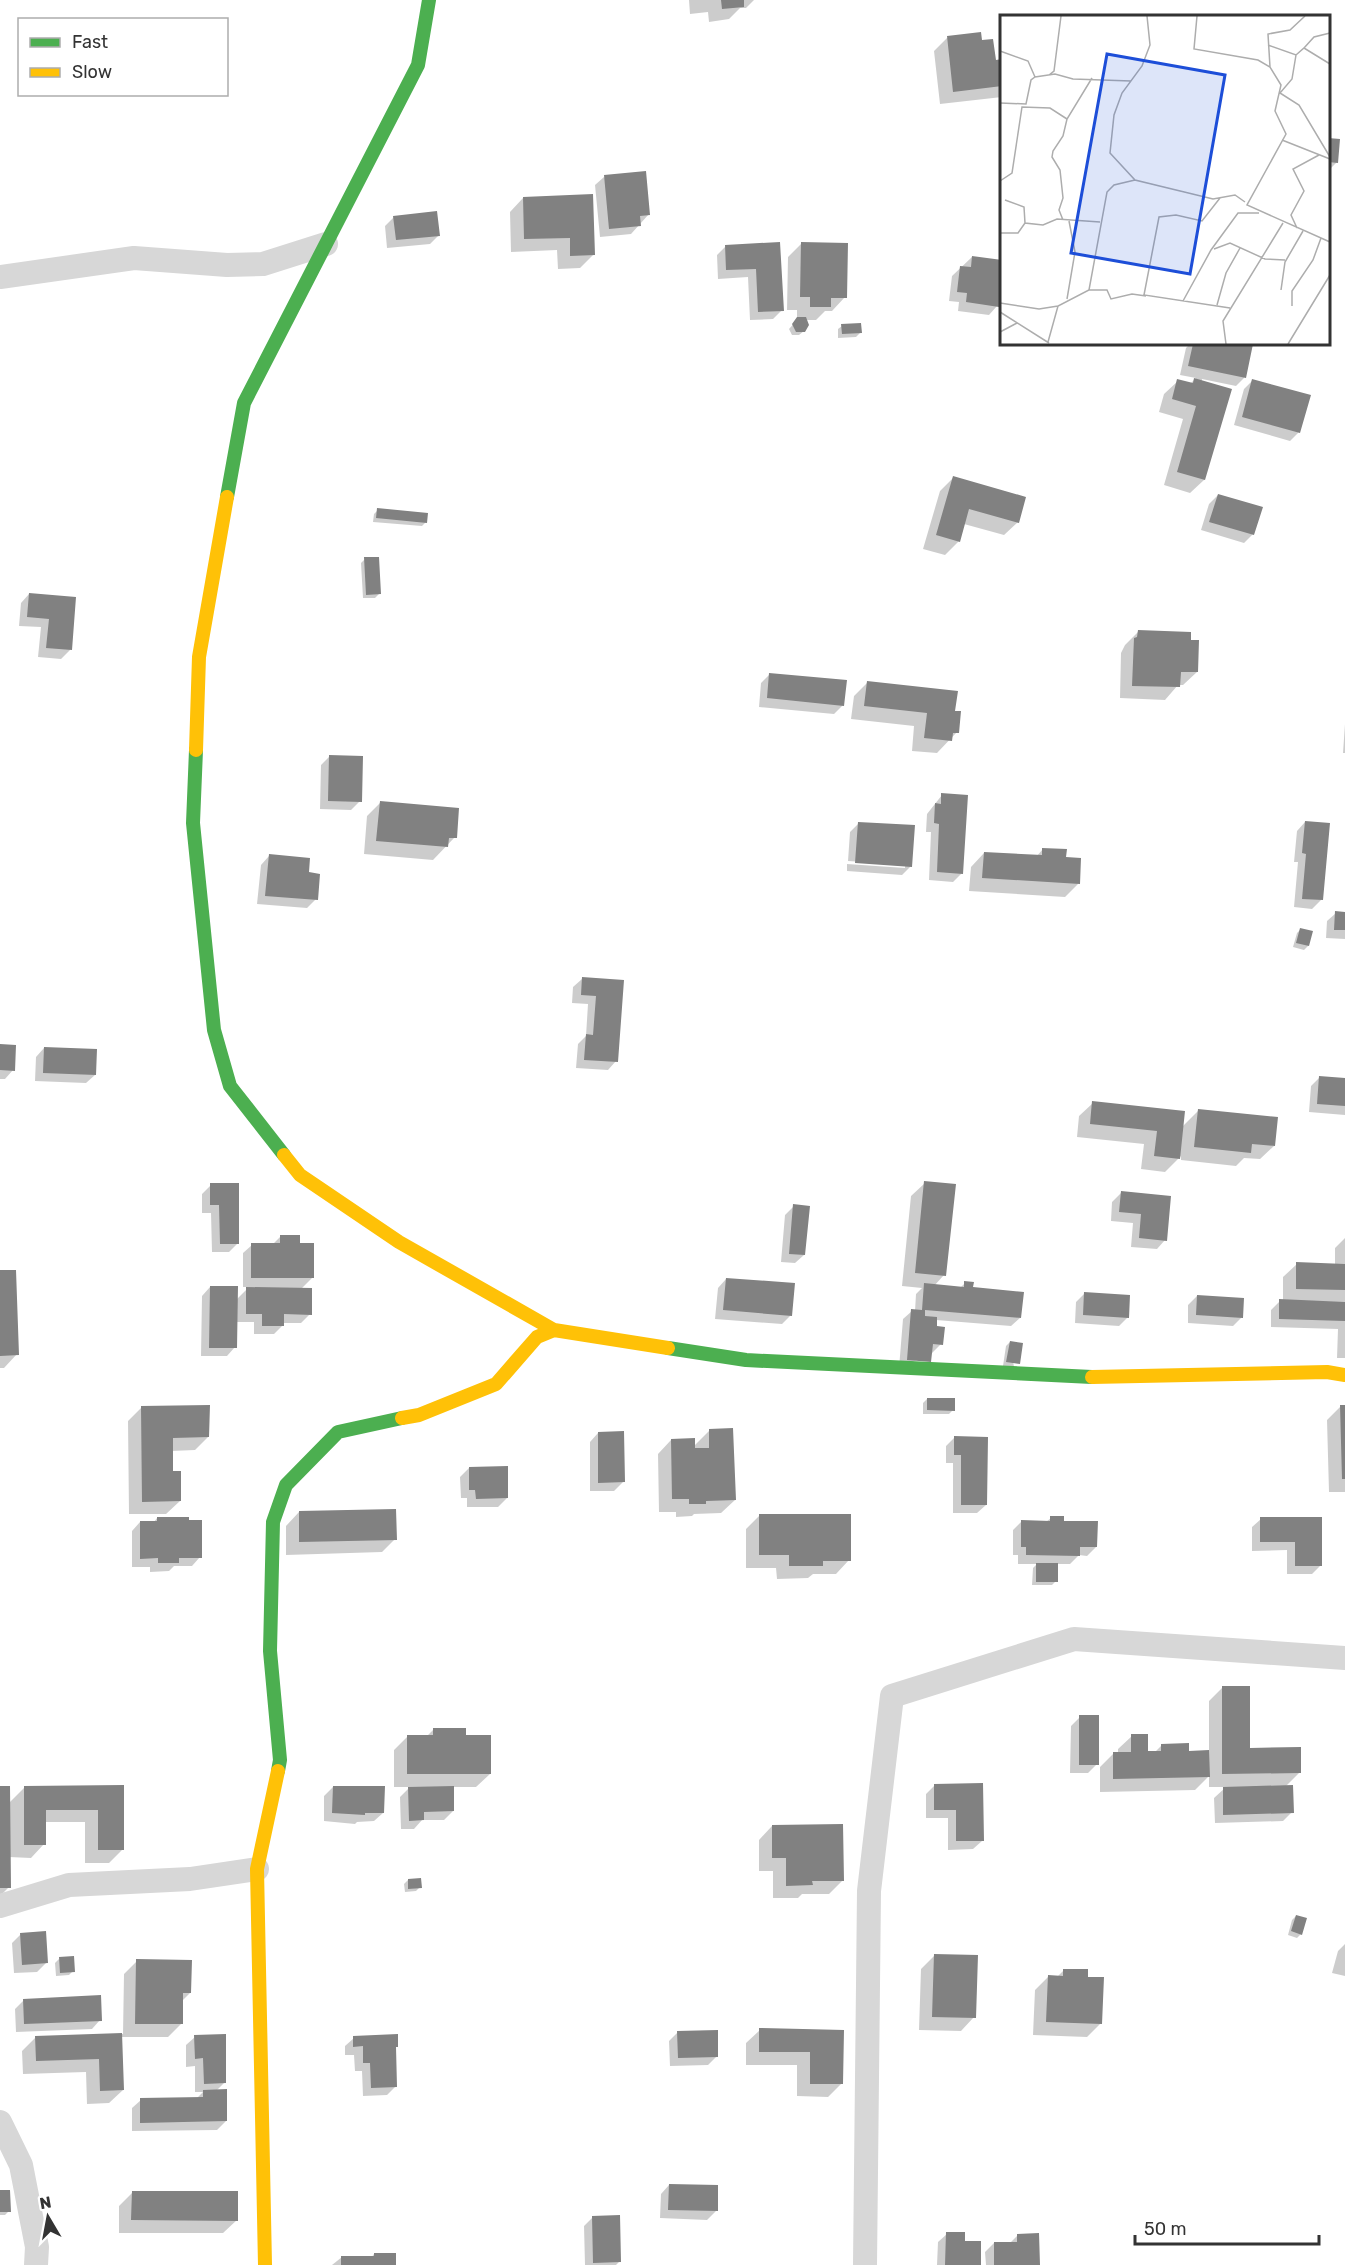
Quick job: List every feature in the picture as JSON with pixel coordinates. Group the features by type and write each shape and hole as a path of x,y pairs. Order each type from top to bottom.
{"street":[{"path":"429,0 418,65 244,403 199,657 193,823 214,1030 230,1086 300,1175 399,1242 554,1330 746,1360 1077,1377 1327,1372 1345,1375"},
{"path":"0,277 134,258 227,265 263,264 326,244"},
{"path":"265,2265 257,1869 280,1761 270,1651 273,1522 286,1485 338,1432 419,1415 496,1384 537,1337 554,1330"},
{"path":"865,2265 869,1891 892,1696 1074,1640 1345,1658"},
{"path":"0,1906 69,1885 190,1879 257,1869"},
{"path":"0,2122 21,2165 37,2247 36,2265"}],"building":[{"path":"721,0 744,0 744,7 722,9"},
{"path":"981,32 982,40 993,39 996,60 1000,59 1000,86 953,92 947,36"},
{"path":"1330,138 1340,139 1338,163 1330,162"},
{"path":"646,171 650,215 640,216 641,226 609,229 604,175"},
{"path":"593,194 595,255 570,256 570,238 524,239 523,197"},
{"path":"437,211 440,236 396,240 393,216"},
{"path":"780,242 784,311 758,312 756,269 726,270 725,245"},
{"path":"801,242 848,243 847,298 831,298 831,307 810,307 810,297 800,297"},
{"path":"972,256 1000,260 999,307 966,302 967,293 957,292 960,266 971,267"},
{"path":"797,317 806,317 809,325 805,332 796,332 792,324"},
{"path":"861,323 862,333 842,334 841,324"},
{"path":"1193,345 1253,345 1246,378 1188,366"},
{"path":"1194,378 1232,389 1205,480 1177,472 1196,406 1172,399 1177,379 1193,383"},
{"path":"1252,379 1311,395 1300,433 1242,417"},
{"path":"953,476 1026,497 1019,523 969,509 960,542 936,535"},
{"path":"1218,494 1263,507 1254,535 1209,522"},
{"path":"377,508 428,513 427,523 376,518"},
{"path":"364,557 379,557 381,594 366,595"},
{"path":"29,593 76,597 72,650 46,648 49,619 27,617"},
{"path":"1138,630 1191,632 1191,640 1199,640 1198,672 1181,672 1180,687 1132,686 1134,638 1137,637"},
{"path":"769,673 847,680 844,706 767,698"},
{"path":"867,681 958,691 955,711 961,711 959,733 953,733 952,741 924,738 927,713 864,706"},
{"path":"329,755 363,756 362,802 328,801"},
{"path":"941,793 968,795 963,874 937,872 939,824 934,823 935,803 941,804"},
{"path":"380,801 459,808 457,838 449,838 448,847 376,841"},
{"path":"1305,821 1330,823 1323,900 1302,899 1306,854 1302,853"},
{"path":"858,822 915,825 912,867 855,863"},
{"path":"1042,848 1067,849 1066,857 1081,858 1080,884 982,878 984,852 1042,855"},
{"path":"269,854 310,858 309,872 320,874 318,900 265,896"},
{"path":"1335,911 1345,912 1345,930 1334,930"},
{"path":"1300,928 1313,931 1309,946 1296,943"},
{"path":"582,977 624,980 618,1062 584,1060 586,1034 593,1035 596,996 581,995"},
{"path":"0,1044 16,1045 15,1071 0,1070"},
{"path":"44,1047 97,1049 96,1075 43,1073"},
{"path":"1319,1076 1345,1078 1345,1106 1317,1104"},
{"path":"1092,1101 1185,1111 1180,1159 1154,1156 1157,1131 1090,1124"},
{"path":"1198,1109 1278,1117 1275,1146 1252,1144 1251,1153 1194,1147"},
{"path":"924,1181 956,1184 946,1276 915,1273"},
{"path":"210,1183 239,1183 239,1244 220,1244 219,1205 210,1205"},
{"path":"1121,1191 1171,1196 1167,1241 1139,1238 1141,1214 1119,1212"},
{"path":"793,1204 810,1206 805,1255 789,1254"},
{"path":"280,1235 300,1235 300,1243 314,1243 314,1278 251,1278 251,1243 280,1243"},
{"path":"1296,1262 1345,1264 1345,1290 1296,1289"},
{"path":"0,1270 16,1270 19,1355 0,1356"},
{"path":"726,1278 795,1283 792,1316 723,1310"},
{"path":"964,1281 974,1282 973,1287 1024,1292 1021,1318 925,1310 925,1316 937,1317 937,1326 945,1327 943,1345 933,1344 931,1362 907,1360 911,1309 922,1310 924,1283 964,1287"},
{"path":"210,1286 238,1286 237,1348 209,1348"},
{"path":"246,1287 312,1288 312,1315 284,1314 284,1326 262,1326 262,1314 246,1314"},
{"path":"1084,1292 1130,1295 1129,1318 1083,1315"},
{"path":"1197,1295 1244,1298 1243,1318 1196,1315"},
{"path":"1279,1299 1345,1302 1345,1321 1279,1319"},
{"path":"1010,1341 1023,1343 1020,1364 1006,1362"},
{"path":"927,1398 955,1398 955,1411 927,1410"},
{"path":"210,1405 209,1437 173,1438 173,1471 181,1471 181,1501 142,1502 141,1406"},
{"path":"1340,1405 1345,1405 1345,1479 1342,1479"},
{"path":"733,1428 736,1500 689,1504 689,1499 672,1499 671,1439 695,1438 695,1448 709,1448 709,1429"},
{"path":"624,1431 625,1482 598,1483 598,1432"},
{"path":"954,1436 988,1437 987,1505 961,1505 961,1455 954,1455"},
{"path":"508,1466 508,1498 476,1499 475,1490 469,1490 469,1467"},
{"path":"396,1509 397,1540 299,1542 299,1511"},
{"path":"759,1514 851,1514 851,1561 823,1561 823,1566 789,1566 789,1555 759,1555"},
{"path":"1050,1516 1064,1516 1064,1521 1098,1521 1097,1547 1080,1547 1080,1556 1026,1555 1026,1547 1021,1547 1021,1520 1050,1521"},
{"path":"157,1517 189,1517 189,1520 202,1520 202,1558 179,1558 179,1563 158,1563 158,1558 140,1559 140,1521 157,1521"},
{"path":"1260,1517 1322,1517 1322,1566 1295,1566 1295,1542 1260,1542"},
{"path":"1036,1563 1058,1563 1058,1582 1036,1582"},
{"path":"1222,1686 1250,1686 1250,1748 1301,1747 1301,1773 1222,1774"},
{"path":"1079,1715 1099,1715 1099,1765 1079,1765"},
{"path":"433,1728 466,1728 466,1735 491,1735 491,1774 407,1774 407,1735 433,1735"},
{"path":"1131,1734 1148,1734 1148,1751 1161,1751 1161,1744 1189,1743 1189,1751 1209,1750 1210,1777 1113,1779 1113,1752 1131,1752"},
{"path":"983,1783 984,1841 956,1841 956,1810 934,1810 934,1784"},
{"path":"124,1785 124,1850 98,1850 98,1810 46,1810 46,1845 24,1845 24,1786"},
{"path":"1293,1785 1294,1813 1223,1815 1223,1787"},
{"path":"0,1786 10,1786 11,1888 0,1888"},
{"path":"333,1786 385,1786 384,1813 365,1813 365,1815 332,1813"},
{"path":"454,1786 454,1811 424,1812 424,1820 409,1821 408,1787"},
{"path":"843,1824 844,1881 812,1881 813,1885 786,1886 786,1858 772,1858 772,1825"},
{"path":"421,1878 422,1888 408,1889 408,1879"},
{"path":"1296,1915 1307,1918 1302,1935 1291,1931"},
{"path":"46,1931 48,1963 22,1965 20,1933"},
{"path":"934,1954 978,1955 976,2018 932,2017"},
{"path":"74,1956 75,1972 60,1973 59,1957"},
{"path":"136,1959 192,1960 191,1993 183,1993 183,2024 135,2024"},
{"path":"1063,1969 1088,1969 1088,1977 1104,1977 1102,2024 1046,2022 1048,1975 1063,1976"},
{"path":"101,1995 102,2021 24,2024 23,1999"},
{"path":"759,2028 844,2030 843,2084 810,2084 810,2052 759,2052"},
{"path":"718,2030 718,2057 678,2058 677,2031"},
{"path":"122,2033 124,2090 100,2091 99,2059 36,2061 35,2036"},
{"path":"226,2034 226,2083 204,2084 203,2058 195,2059 194,2035"},
{"path":"398,2034 397,2087 371,2088 370,2063 363,2063 363,2046 353,2047 353,2036"},
{"path":"227,2089 227,2121 140,2123 140,2098 203,2097 203,2090"},
{"path":"669,2184 718,2185 718,2211 668,2210"},
{"path":"0,2190 10,2190 11,2212 0,2212"},
{"path":"132,2191 238,2191 238,2221 131,2220"},
{"path":"620,2215 621,2262 593,2263 592,2216"},
{"path":"946,2232 965,2232 965,2241 981,2241 981,2265 945,2265"},
{"path":"1039,2233 1040,2265 994,2265 994,2242 1017,2242 1017,2234"},
{"path":"374,2253 396,2253 396,2265 341,2265 341,2256 374,2256"}],"traffic: fast":[{"path":"227,497 244,403 418,65 429,0"},
{"path":"196,750 193,823 214,1030 230,1086 284,1155"},
{"path":"668,1348 746,1360 1092,1377"},
{"path":"278,1771 280,1760 270,1651 273,1522 286,1485 338,1432 402,1418"}],"traffic: slow":[{"path":"196,750 199,657 227,497"},
{"path":"284,1155 300,1175 399,1242 554,1330 668,1348"},
{"path":"402,1418 419,1415 496,1384 537,1337 554,1330"},
{"path":"1092,1377 1327,1372 1345,1375"},
{"path":"265,2265 257,1869 278,1771"}]}
